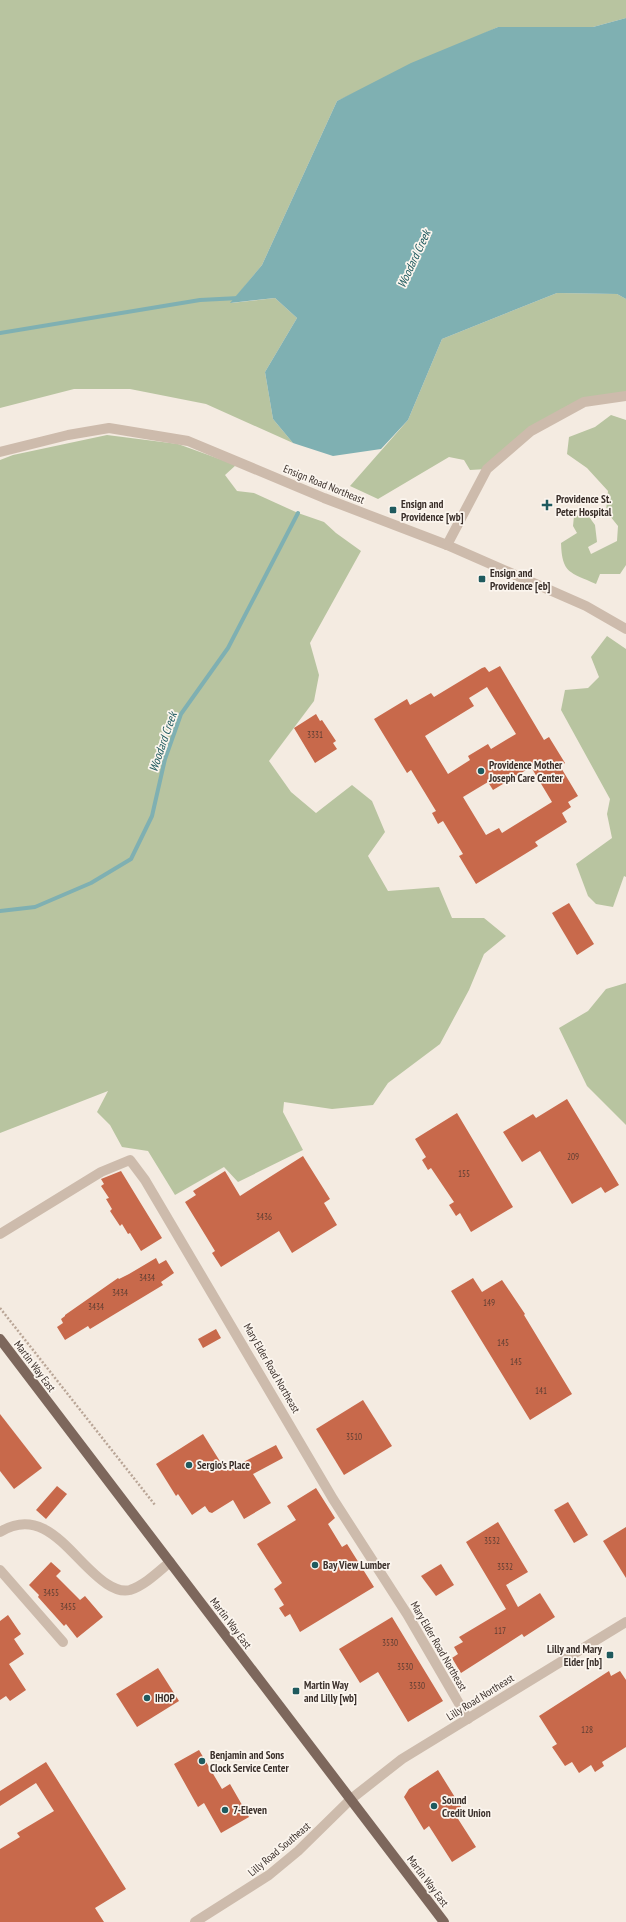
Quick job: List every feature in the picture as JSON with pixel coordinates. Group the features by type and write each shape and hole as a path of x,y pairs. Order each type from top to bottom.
{"main road":[{"name":"Martin Way East","path":"0,1339 444,1922"}],"street":[{"path":"447,545 481,477 487,469 531,431 584,402 626,396"},
{"name":"Ensign Road Northeast","path":"0,452 61,437 109,428 188,442 324,498 447,545 586,606 626,629"},
{"name":"Mary Elder Road Northeast","path":"0,1234 101,1172 130,1160 145,1180 334,1499 408,1614 468,1719"},
{"path":"0,1532 15,1525 28,1524 43,1527 56,1535 86,1568 114,1589 128,1591 141,1585 170,1562"},
{"path":"0,1570 63,1642"},
{"name":"Lilly Road Northeast","path":"351,1799 402,1759 626,1622"},
{"name":"Lilly Road Southeast","path":"195,1922 269,1875 298,1851 351,1799"}],"path":[{"path":"0,1308 155,1505"}],"green space":[{"path":"0,0 626,0 626,18 593,27 498,27 337,101 262,265 231,303 275,298 297,318 265,372 273,419 293,443 206,404 130,389 74,389 0,408"},
{"path":"557,293 617,294 626,299 626,396 584,402 531,431 487,469 470,470 464,460 449,457 378,499 350,486 408,420 442,339"},
{"path":"611,415 626,420 626,565 620,574 600,574 596,584 569,571 563,561 561,543 577,533 573,526 574,516 587,514 595,525 597,542 588,547 591,554 617,541 618,526 606,511 608,491 587,468 567,454 569,437 595,427"},
{"path":"107,435 178,444 236,465 225,475 237,491 254,493 298,513 324,522 336,533 361,551 310,643 319,675 314,701 269,761 291,792 316,813 352,785 372,801 385,832 368,856 388,891 439,887 452,918 484,918 506,936 484,954 469,990 440,1044 388,1083 373,1105 332,1109 284,1102 283,1112 303,1150 238,1182 224,1167 175,1195 148,1151 122,1147 110,1125 97,1112 108,1091 0,1133 0,460 13,455"},
{"path":"607,636 626,649 626,877 624,876 613,907 596,904 588,896 576,864 612,838 607,814 610,799 561,710 565,690 588,688 599,677 591,657"},
{"path":"626,983 626,1125 587,1086 559,1028 588,1011 606,989"}],"water":[{"path":"626,18 626,299 617,294 557,293 442,339 408,420 381,449 333,456 293,443 273,419 265,372 297,318 275,298 230,303 262,265 337,101 411,63 498,27 593,27"}],"building":[{"name":"Providence Mother Joseph Care Center","path":"500,666 544,740 549,737 565,763 560,766 578,796 568,802 571,807 562,813 567,822 535,842 538,846 476,884 459,856 463,854 443,821 438,824 432,813 436,811 411,770 407,773 374,719 407,699 410,705 431,693 434,697 482,668 485,667 489,672","holes":["487,687 516,734 491,749 488,744 468,756 470,760 448,774 425,736 474,706 469,698","531,767 552,802 502,833 499,828 486,835 463,797 488,782 493,790"]},
{"path":"316,714 320,721 322,720 336,741 333,743 337,749 315,763 294,728"},
{"path":"569,903 594,944 577,955 552,913"},
{"path":"567,1099 619,1185 605,1193 601,1187 572,1204 540,1151 522,1162 503,1132 533,1114 536,1118"},
{"path":"457,1113 513,1207 471,1232 460,1213 456,1216 449,1205 454,1202 431,1168 428,1170 422,1160 426,1157 415,1139"},
{"path":"303,1156 330,1199 324,1203 337,1225 292,1253 279,1231 221,1267 212,1253 215,1251 185,1202 196,1195 193,1191 225,1171 240,1196"},
{"path":"121,1171 162,1238 141,1251 130,1233 128,1234 122,1224 120,1226 110,1211 112,1209 106,1199 109,1198 101,1186 104,1184 101,1179"},
{"path":"156,1258 159,1264 166,1260 174,1273 161,1282 163,1285 90,1329 88,1326 65,1340 57,1327 63,1323 61,1319 65,1315 118,1278 119,1279 129,1274"},
{"path":"473,1278 482,1292 502,1280 525,1314 524,1315 572,1394 530,1420 451,1291"},
{"path":"216,1329 221,1338 203,1348 198,1339"},
{"path":"363,1400 392,1446 344,1475 316,1429"},
{"path":"0,1414 42,1468 14,1489 0,1471"},
{"path":"203,1434 226,1471 276,1445 283,1458 253,1474 271,1503 244,1519 233,1500 212,1513 209,1512 205,1506 192,1515 178,1494 176,1496 156,1464"},
{"path":"57,1486 67,1494 46,1519 36,1510"},
{"name":"Bay View Lumber","path":"316,1488 335,1518 328,1524 342,1547 347,1544 374,1587 300,1632 290,1614 285,1617 279,1608 284,1605 274,1589 282,1583 257,1544 296,1520 287,1506"},
{"path":"568,1502 588,1535 574,1543 554,1510"},
{"path":"498,1522 528,1572 506,1585 518,1607 540,1593 555,1617 524,1637 522,1634 461,1673 452,1658 458,1654 454,1647 463,1642 459,1637 506,1609 466,1542"},
{"path":"626,1527 626,1578 603,1541"},
{"path":"51,1562 61,1571 56,1576 80,1600 85,1596 103,1617 77,1638 66,1624 64,1626 29,1585"},
{"path":"441,1564 454,1585 436,1596 421,1576"},
{"path":"8,1615 21,1634 14,1639 24,1654 9,1664 26,1690 10,1701 6,1696 0,1700 0,1621"},
{"path":"392,1617 443,1701 408,1722 378,1672 360,1683 339,1649"},
{"name":"IHOP","path":"158,1668 179,1701 137,1727 116,1694"},
{"path":"609,1671 611,1676 620,1671 626,1680 626,1747 602,1762 604,1766 595,1772 591,1765 579,1773 572,1762 565,1766 552,1747 557,1744 539,1716"},
{"path":"199,1750 222,1789 230,1784 249,1817 221,1833 204,1803 198,1807 174,1764"},
{"path":"46,1762 126,1889 95,1908 104,1922 0,1922 0,1849 20,1837 17,1833 54,1811 36,1783 0,1806 0,1791"},
{"path":"438,1770 461,1807 453,1811 476,1847 452,1862 429,1826 424,1830 404,1797 409,1789"}],"waterway":[{"path":"0,333 200,300 239,298"},
{"name":"Woodard Creek","path":"0,911 35,907 91,883 131,859 152,816 165,759 181,714 228,648 298,513"}],"place":[{"name":"Providence St. Peter Hospital","path":"547,505"},
{"name":"Ensign and Providence [wb]","path":"393,510"},
{"name":"Ensign and Providence [eb]","path":"482,579"},
{"name":"Providence Mother Joseph Care Center","path":"481,771"},
{"name":"Sergio's Place","path":"189,1465"},
{"name":"Bay View Lumber","path":"315,1565"},
{"name":"Lilly and Mary Elder [nb]","path":"610,1655"},
{"name":"Martin Way and Lilly [wb]","path":"296,1691"},
{"name":"IHOP","path":"147,1698"},
{"name":"Benjamin and Sons Clock Service Center","path":"202,1761"},
{"name":"Sound Credit Union","path":"434,1806"},
{"name":"7-Eleven","path":"225,1810"}]}
